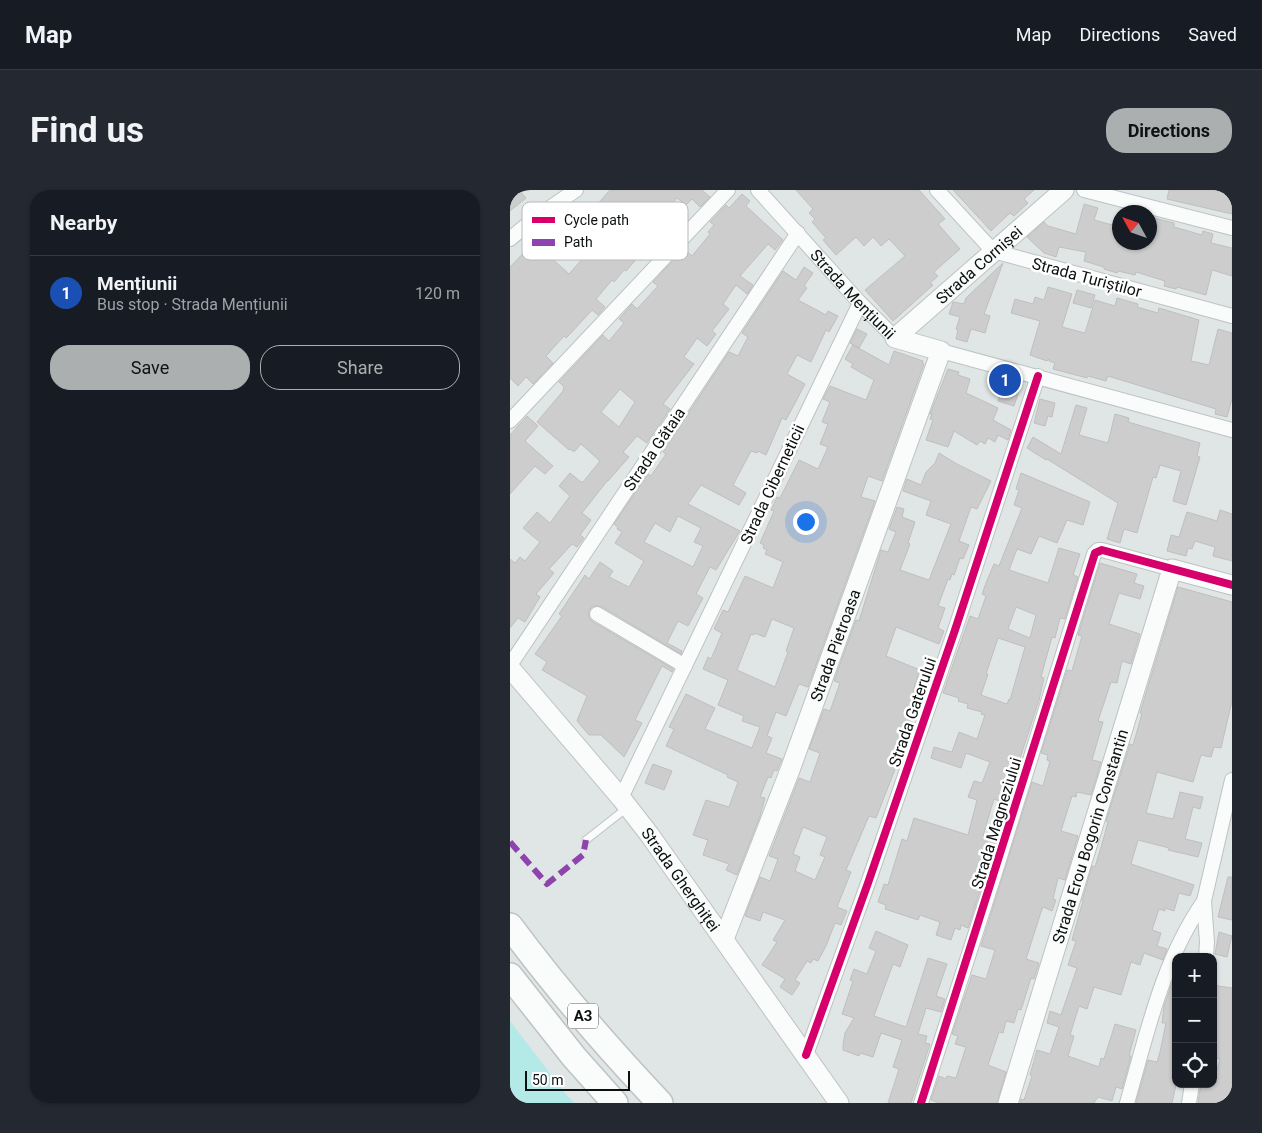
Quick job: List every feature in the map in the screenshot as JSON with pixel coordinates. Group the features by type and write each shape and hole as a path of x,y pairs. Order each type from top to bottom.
{"highway":[{"name":"A3","path":"510,926 552,980 625,1066 660,1103"},
{"name":"A3","path":"510,976 574,1057 615,1103"}],"street":[{"path":"558,202 576,190"},
{"path":"688,233 728,190"},
{"name":"Strada Mențiunii","path":"758,190 860,303 895,338 1232,430"},
{"path":"937,190 993,251"},
{"name":"Strada Cornișei","path":"895,338 1064,190"},
{"path":"1084,190 1232,228"},
{"path":"510,239 522,228"},
{"name":"Strada Gătaia","path":"510,667 798,233"},
{"name":"Strada Turiștilor","path":"993,251 1232,316"},
{"path":"510,422 662,260"},
{"name":"Strada Ciberneticii","path":"625,802 685,666 860,303"},
{"name":"Strada Pietroasa","path":"724,938 790,770 941,351"},
{"name":"Strada Gaterului","path":"806,1055 868,883 955,630 1038,376"},
{"name":"Strada Magneziului","path":"921,1103 1096,551 1102,550 1172,569"},
{"path":"1172,569 1232,585"},
{"name":"Strada Erou Bogorin Constantin","path":"1008,1103 1172,569"},
{"path":"597,614 685,666"},
{"name":"Strada Gherghiței","path":"510,667 625,802 724,938 838,1103"},
{"path":"1206,953 1204,901 1232,780"},
{"path":"1127,1103 1166,973 1182,936 1204,901"},
{"path":"1189,1103 1191,1088"}],"lane":[{"path":"586,840 625,802"}],"shaded area":[{"path":"510,1021 565,1093 574,1103 510,1103"}],"building":[{"path":"510,190 519,190 526,198 510,211"},
{"path":"610,190 702,190 710,197 700,207 692,199 688,203 682,202 677,198 674,202 599,202"},
{"path":"796,190 919,190 945,219 938,224 960,249 934,272 938,276 930,283 933,285 893,321 865,290 905,256 889,239 881,246 873,237 864,246 856,237 836,255 823,240 826,238 812,222 815,219 809,213 813,209"},
{"path":"953,190 1034,190 1024,199 1028,203 1014,216 1010,213 991,231"},
{"path":"1169,190 1232,190 1232,214 1167,199"},
{"path":"742,194 750,201 746,206 783,240 775,250 768,244 740,276 753,285 747,294 736,285 723,304 729,309 712,331 716,334 707,346 697,338 684,357 694,364 663,404 670,409 647,443 637,436 623,452 629,457 582,513 591,520 580,535 584,538 577,547 572,544 549,569 554,573 536,594 540,597 525,622 518,618 510,628 510,559 515,563 520,557 525,561 540,542 523,528 537,512 550,523 570,496 559,486 570,473 583,482 600,461 581,444 574,452 569,450 537,422 563,391 564,387 559,382 603,335 609,341 624,323 619,319 632,304 637,309 658,286 653,282 674,260 688,260 688,252 692,256 710,234 708,232 714,225 710,222 726,205 729,208","holes":["620,389 635,402 619,427 601,412"]},
{"path":"1084,204 1098,208 1094,220 1112,225 1112,250 1157,250 1157,219 1174,223 1174,227 1202,235 1203,231 1213,234 1211,243 1232,248 1232,276 1212,270 1206,295 1177,287 1176,289 1164,286 1165,281 1136,272 1135,275 1104,269 1104,267 1084,261 1086,252 1059,247 1056,257 1044,253 1027,237 1044,222 1048,226 1076,234"},
{"path":"522,254 522,260 554,260 569,274 581,260 636,260 614,282 612,280 596,299 605,307 598,315 592,310 566,338 564,336 546,356 553,363 533,384 526,377 518,386 510,378 510,267"},
{"path":"1003,263 984,314 990,316 985,333 971,329 967,342 956,339 958,330 956,329 960,317 949,314 953,302 964,304 966,298"},
{"path":"804,267 813,273 804,286 807,288 798,300 826,315 828,311 838,316 829,332 826,330 811,362 797,355 787,374 805,384 786,420 782,418 766,455 758,451 757,453 751,451 733,485 746,493 739,505 701,485 688,504 740,531 716,570 710,567 696,594 703,598 688,626 678,621 667,643 682,651 681,654 601,606 593,606 589,610 589,618 593,622 673,669 672,672 662,666 635,720 642,723 624,757 601,735 589,735 577,721 587,696 542,670 547,662 535,654 562,616 559,614 585,575 589,579 600,562 613,571 609,577 629,587 644,561 615,543 622,532 614,524 648,474 651,476 666,454 663,452 729,352 738,356 748,337 742,333 783,271 796,280","holes":["678,516 701,528 694,542 703,546 693,567 644,542 655,523 670,532"]},
{"path":"1048,287 1072,294 1062,327 1085,333 1095,300 1115,306 1117,298 1138,304 1137,307 1158,313 1159,308 1199,320 1191,361 1209,365 1218,329 1232,333 1232,399 1227,417 1215,414 1216,409 1108,376 1106,381 1053,369 1055,363 1049,361 1049,359 1047,361 1030,355 1040,321 1011,313 1015,299 1033,304 1035,297 1044,300"},
{"path":"1077,290 1095,295 1091,308 1073,303"},
{"path":"857,329 867,334 859,348 850,343"},
{"path":"853,345 889,365 894,351 923,361 922,363 924,364 882,481 868,476 861,497 875,501 808,687 799,684 786,716 776,712 767,736 772,738 766,753 782,759 777,771 774,770 771,778 768,777 760,797 765,798 760,816 737,875 726,870 729,864 703,855 708,840 693,835 706,800 729,807 738,782 727,777 728,775 666,746 674,729 669,727 686,694 715,708 705,729 752,748 760,727 742,721 744,716 718,705 728,680 703,669 708,657 711,659 722,633 714,629 723,610 728,612 745,576 773,588 783,562 765,554 767,550 760,543 774,511 771,510 777,497 780,498 799,460 818,469 828,447 820,444 828,424 822,422 830,402 823,399 830,386 866,400 874,380 851,367 853,364 845,359","holes":["772,619 794,628 786,651 788,652 775,687 737,670 751,634 754,635 754,633 765,637"]},
{"path":"948,369 959,372 958,375 970,379 966,393 998,408 993,420 1011,430 1008,440 998,435 995,442 988,438 985,444 980,441 977,445 954,431 948,447 926,440 933,420 930,419 932,414 930,414"},
{"path":"1006,379 1021,384 1014,406 998,401"},
{"path":"1040,399 1055,403 1052,417 1048,416 1045,426 1034,423"},
{"path":"1076,405 1087,408 1079,435 1108,443 1115,414 1129,418 1128,422 1200,443 1197,456 1200,457 1186,505 1173,501 1181,471 1160,465 1156,478 1153,477 1137,533 1124,529 1120,543 1107,539 1118,503 1027,448 1033,437 1061,454"},
{"path":"527,416 538,426 525,441 553,466 545,474 535,466 510,494 510,435"},
{"path":"939,453 991,481 977,509 971,507 959,541 969,545 963,559 960,558 954,575 952,574 950,580 948,579 938,606 945,608 938,628 944,631 939,644 896,627 886,656 920,670 913,691 916,692 906,714 912,717 896,758 899,759 876,818 869,816 846,870 851,872 837,907 847,911 841,925 835,923 818,961 813,959 811,963 807,961 795,980 800,983 792,995 780,987 785,979 762,965 777,942 773,940 785,920 763,912 760,921 745,916 760,877 770,881 778,859 769,856 799,778 810,782 820,753 809,749 824,709 830,711 840,683 834,681 856,620 859,621 881,550 888,552 896,532 889,529 897,507 904,509 902,517 915,522 908,543 910,544 900,570 929,580 951,524 926,515 931,501 903,491 907,479 921,485 926,472 935,463","holes":["803,827 827,837 820,855 825,857 815,880 795,871 800,857 793,854"]},
{"path":"1021,473 1090,502 1083,525 1067,520 1057,543 1039,536 1031,554 1017,549 1009,570 1048,583 1059,548 1080,554 1073,575 1078,577 1065,619 1060,618 1055,638 1052,637 1041,677 1044,678 1039,700 1007,804 994,799 990,812 983,836 996,840 968,928 961,925 960,930 955,928 951,940 936,935 940,922 920,915 918,920 885,909 886,905 878,902 884,884 888,885 902,839 907,841 914,818 968,835 977,800 968,797 974,781 982,783 990,762 966,753 961,768 931,758 934,747 952,752 959,732 977,739 985,715 981,714 982,712 967,708 968,704 958,701 959,698 943,693 970,616 978,619 986,596 982,594 986,583 994,564 999,566 1022,508 1014,505 1019,490 1016,489","holes":["1016,607 1036,615 1030,638 1008,629","998,638 1025,647 1010,700 1007,704 981,695"]},
{"path":"1220,510 1232,514 1232,561 1213,556 1215,547 1195,541 1192,549 1188,548 1186,556 1167,551 1171,535 1179,537 1187,512 1217,521"},
{"path":"1100,563 1137,574 1134,583 1144,586 1140,599 1119,593 1109,624 1140,634 1131,664 1122,661 1117,683 1111,682 1098,721 1103,722 1092,760 1101,762 1091,795 1077,792 1076,797 1072,796 1061,831 1078,836 1065,880 1058,878 1053,899 1056,900 1052,911 1043,907 1026,959 1039,963 1034,979 1031,978 1021,1010 1018,1009 1014,1023 1006,1021 1003,1033 999,1032 988,1065 1006,1072 997,1103 939,1103 931,1100 939,1076 946,1079 947,1076 956,1078 966,1047 955,1044 958,1036 952,1034 972,975 986,979 995,950 981,946 1032,782 1043,786 1050,761 1047,760 1048,755 1041,753 1067,670 1072,671 1082,636 1078,635"},
{"path":"1178,587 1232,602 1232,701 1221,748 1214,747 1211,757 1201,755 1193,782 1157,772 1146,813 1173,819 1180,792 1203,797 1200,809 1193,807 1185,839 1202,843 1198,857 1138,840 1131,864 1194,885 1190,896 1179,893 1174,911 1165,908 1165,911 1159,909 1152,930 1161,933 1157,946 1167,949 1163,960 1144,953 1140,965 1131,962 1121,995 1094,987 1087,1009 1079,1006 1070,1035 1074,1036 1068,1056 1099,1067 1101,1058 1104,1059 1115,1024 1136,1030 1122,1089 1116,1087 1112,1101 1098,1097 1094,1103 1020,1103 1021,1099 1024,1100 1032,1076 1030,1075 1037,1050 1050,1054 1059,1027 1047,1023 1050,1011 1061,1015 1077,968 1068,965 1076,941 1072,940 1082,901 1092,866 1095,867 1108,822 1106,821 1130,744 1133,745 1142,714 1140,713"},
{"path":"653,764 672,771 664,790 645,783"},
{"path":"1228,877 1232,877 1232,920 1218,917"},
{"path":"876,931 908,945 900,967 893,964 874,1016 906,1027 928,958 947,964 936,996 945,999 941,1012 926,1008 918,1034 927,1036 925,1043 930,1044 911,1103 888,1103 899,1069 893,1067 902,1040 881,1033 873,1057 860,1053 859,1056 843,1050 845,1033 854,1018 842,1014 853,981 850,980 854,969 867,974 876,951 869,948"},
{"path":"1219,932 1232,936 1227,957 1215,953"},
{"path":"1172,983 1172,1088 1175,1088 1172,1103 1136,1103 1148,1060 1157,1062 1160,1052 1166,1023 1162,1023 1164,1006"},
{"path":"1217,986 1232,988 1232,1093 1230,1103 1198,1103 1200,1088 1217,1088 1217,1070 1220,1059 1217,1059"}],"marked path":[{"path":"510,842 547,884 583,855 586,840"}],"cycle path":[{"path":"806,1055 868,883 955,630 1038,376"},
{"path":"921,1103 1095,553 1102,550 1232,585"}],"place":[{"name":"Mențiunii","path":"1005,380"}]}
